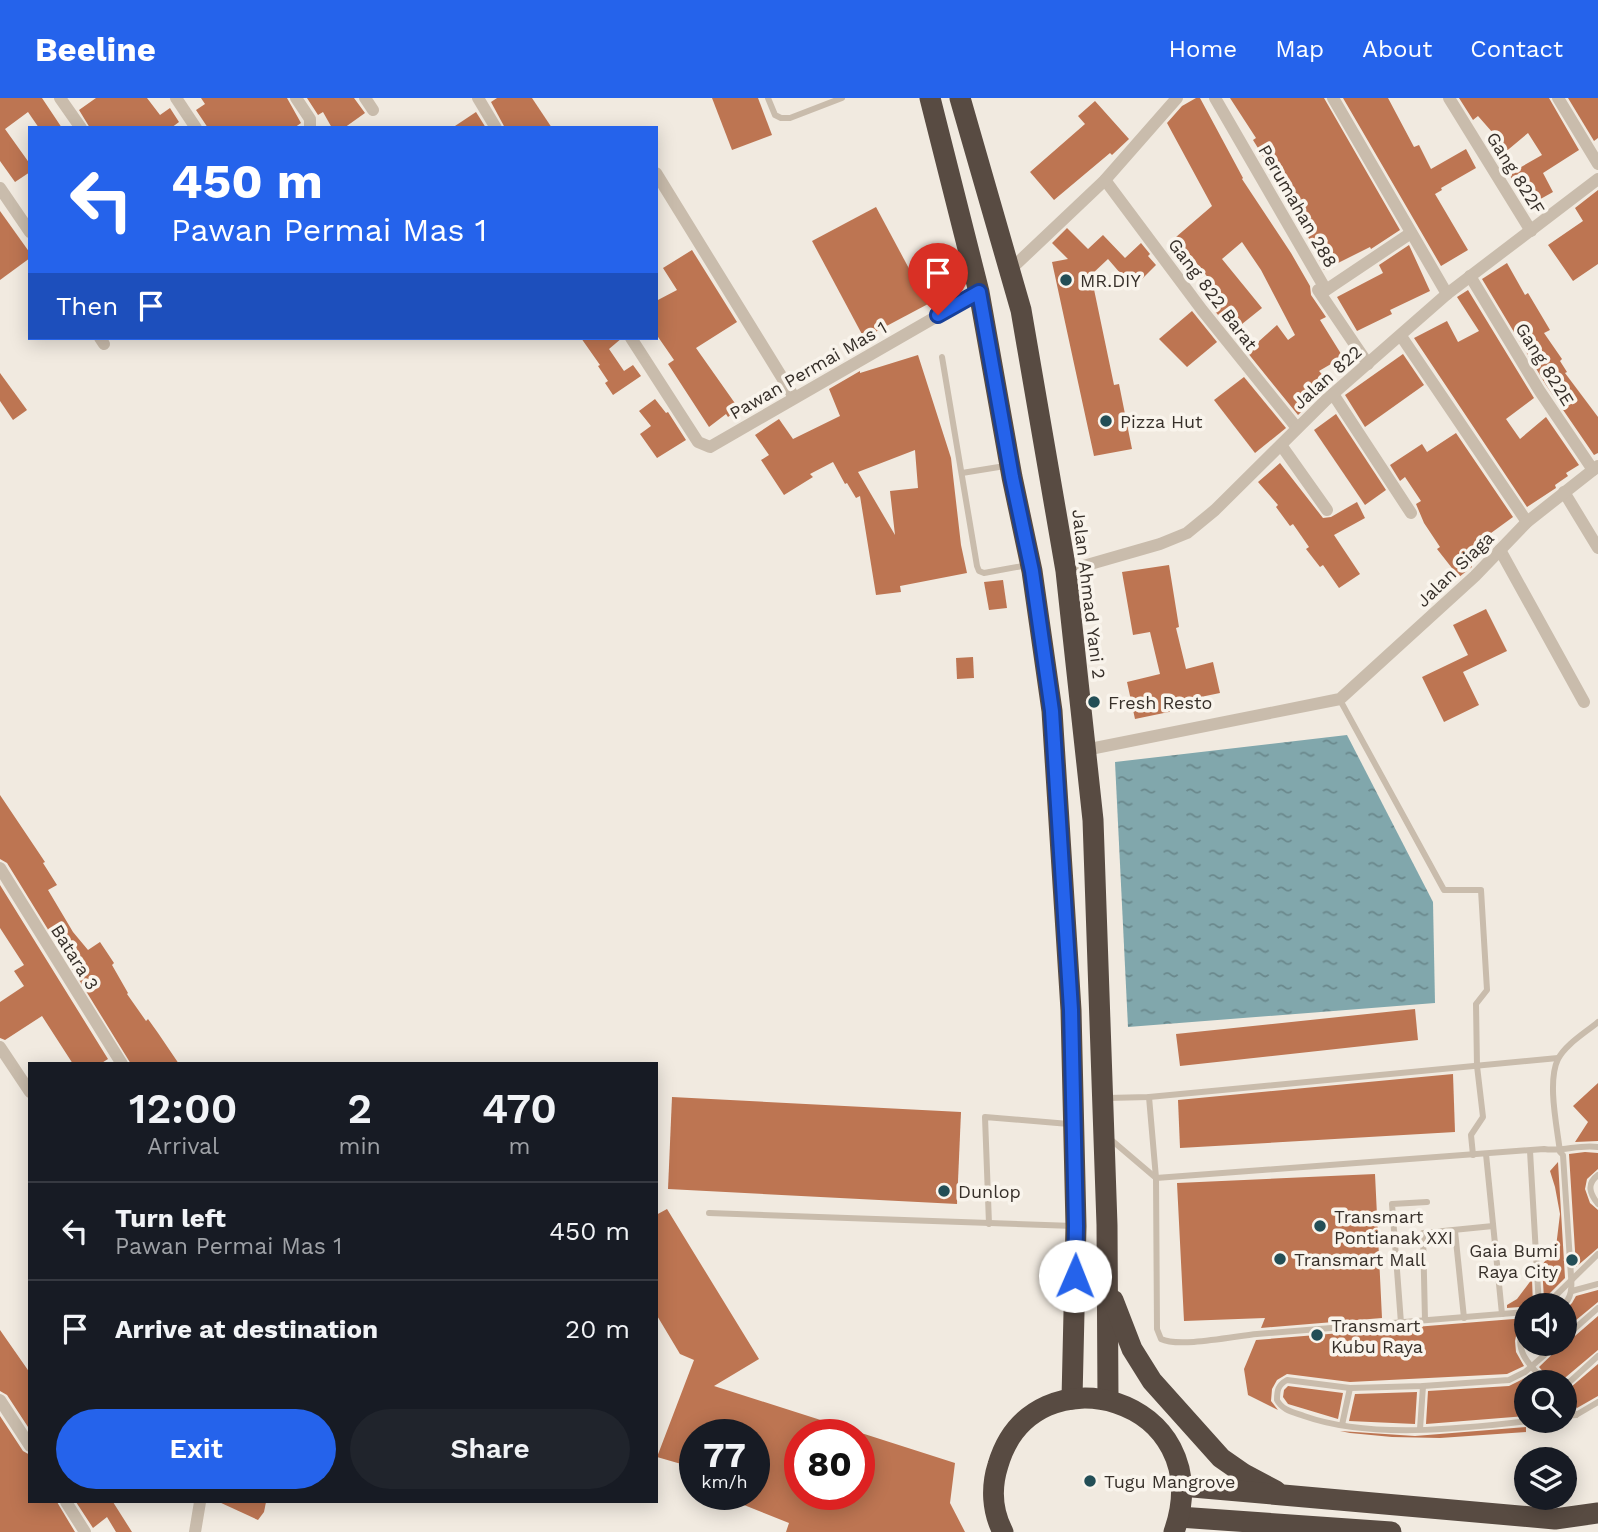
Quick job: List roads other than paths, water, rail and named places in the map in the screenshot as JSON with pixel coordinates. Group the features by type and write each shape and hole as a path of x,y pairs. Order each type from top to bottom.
{"highway":[{"path":"930,98 979,292 1031,564 1052,711 1071,1010 1076,1226 1072,1398"},
{"name":"Jalan Ahmad Yani 2","path":"960,98 1021,310 1066,570 1093,820 1108,1284 1108,1399"},
{"path":"1108,1284 1132,1349 1152,1381 1221,1458 1278,1493"},
{"path":"1003,1532 993,1499 1001,1454 1013,1434 1029,1418 1049,1406 1072,1398 1108,1399 1127,1406 1148,1419 1165,1437 1177,1459 1181,1486 1176,1524 1272,1522 1391,1532"},
{"path":"1181,1486 1555,1519 1598,1513"},
{"path":"1236,1532 1272,1522"}],"street":[{"path":"60,98 80,126"},
{"path":"176,98 195,126"},
{"path":"296,98 310,123"},
{"path":"365,98 373,110"},
{"path":"478,98 495,126"},
{"path":"1010,270 1105,180 1177,98"},
{"name":"Perumahan 288","path":"1215,98 1326,290 1411,233"},
{"path":"1333,98 1447,295"},
{"name":"Gang 822F","path":"1449,98 1531,231"},
{"path":"1558,98 1598,164"},
{"path":"658,176 794,397"},
{"name":"Jalan 822","path":"1066,570 1160,544 1187,533 1216,510 1333,394 1447,295 1598,178"},
{"name":"Gang 822 Barat","path":"1105,180 1202,310 1297,428"},
{"path":"0,188 28,229"},
{"name":"Gang 822E","path":"1470,276 1539,390 1595,468"},
{"path":"1318,290 1368,364"},
{"name":"Pawan Permai Mas 1","path":"632,340 695,433 698,442 710,447 979,292"},
{"path":"1401,335 1527,522"},
{"path":"1333,394 1411,513"},
{"path":"1281,445 1327,510"},
{"name":"Jalan Siaga","path":"1340,699 1446,603 1527,522 1595,468"},
{"path":"1564,492 1598,548"},
{"path":"1500,550 1584,702"},
{"path":"1085,750 1340,699"},
{"name":"Batara 3","path":"0,868 121,1062"},
{"path":"0,1047 28,1088"},
{"path":"0,1400 28,1443"},
{"path":"67,1503 85,1532"},
{"path":"195,1532 200,1503"}],"lane":[{"path":"768,98 775,115 790,118 842,98"},
{"path":"942,357 979,571 984,573 1031,564"},
{"path":"962,473 1010,465"},
{"path":"1340,699 1444,890 1481,890 1487,990 1476,1004 1477,1066 1483,1117 1471,1135 1473,1155"},
{"path":"1598,1022 1568,1047 1559,1058 1552,1077 1560,1152 1563,1156 1572,1291 1598,1284"},
{"path":"1103,1098 1149,1097 1559,1058"},
{"path":"1149,1097 1156,1178 1157,1329 1161,1339 1168,1342 1185,1342 1514,1313"},
{"path":"989,1224 985,1117 1074,1125"},
{"path":"1104,1134 1156,1178 1530,1151 1560,1152 1598,1147"},
{"path":"1530,1151 1538,1293"},
{"path":"1486,1154 1502,1314"},
{"path":"1598,1175 1590,1186 1591,1195 1598,1204"},
{"path":"1401,1323 1392,1203 1427,1202"},
{"path":"709,1213 1076,1226"},
{"path":"1425,1320 1423,1233 1493,1226"},
{"path":"1454,1231 1464,1318"},
{"path":"1558,1293 1598,1254"},
{"path":"1577,1327 1598,1308"},
{"path":"1524,1356 1534,1370"},
{"path":"1514,1423 1458,1429 1342,1425 1318,1421 1284,1408 1276,1400 1276,1391 1287,1380 1350,1388 1509,1380 1543,1356"},
{"path":"1577,1375 1598,1356"},
{"path":"1420,1429 1423,1386"},
{"path":"1342,1425 1350,1388"},
{"path":"1577,1414 1598,1402"}],"water":[{"path":"1347,735 1433,902 1435,1003 1128,1027 1115,762"}],"place":[{"name":"MR.DIY","path":"1066,280"},
{"name":"Pizza Hut","path":"1106,421"},
{"name":"Fresh Resto","path":"1094,702"},
{"name":"Dunlop","path":"944,1191"},
{"name":"Transmart Pontianak XXI","path":"1320,1226"},
{"name":"Transmart Mall","path":"1280,1259"},
{"name":"Gaia Bumi Raya City","path":"1572,1260"},
{"name":"Transmart Kubu Raya","path":"1317,1335"},
{"name":"Tugu Mangrove","path":"1090,1481"}]}
